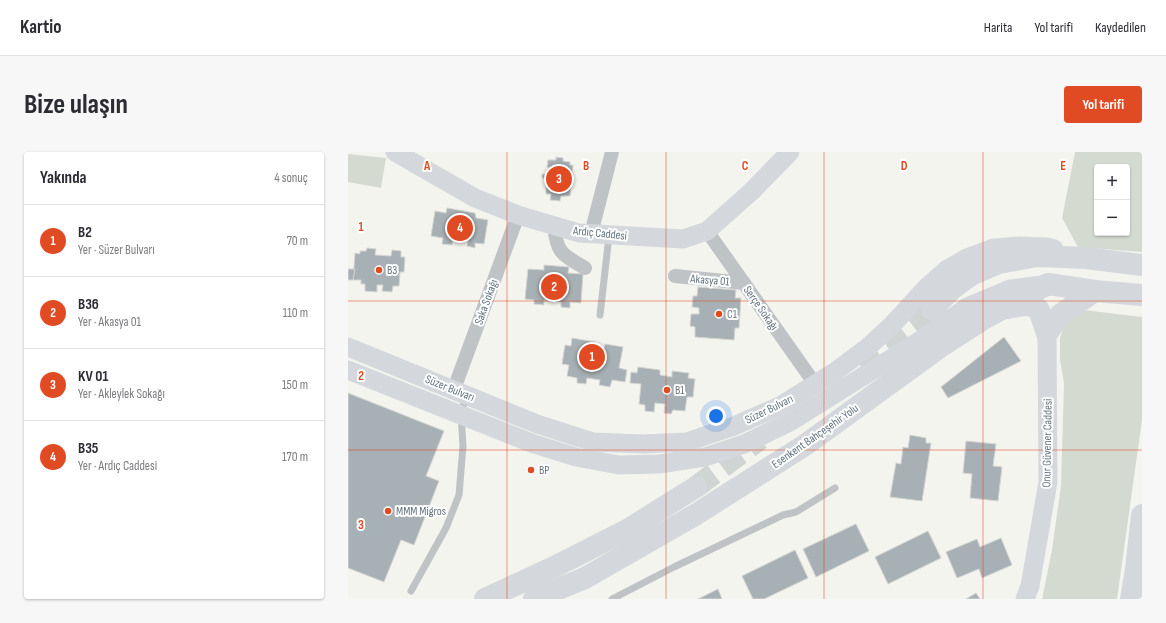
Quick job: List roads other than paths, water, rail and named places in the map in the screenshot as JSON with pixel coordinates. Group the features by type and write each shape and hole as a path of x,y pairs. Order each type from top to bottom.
{"main road":[{"name":"Ardıç Caddesi","path":"395,152 475,198 518,216 580,233 683,239 708,231 752,191 790,152"},
{"name":"Süzer Bulvarı","path":"348,347 538,424 593,442 643,444 687,442 734,426 780,406 836,371 868,347 892,325 927,287 946,270 967,258 994,248 1019,246 1047,247 1094,259"},
{"path":"932,309 952,289 971,276 999,262 1038,256 1094,259 1142,265"},
{"name":"Süzer Bulvarı","path":"348,370 534,444 576,458 619,465 659,464 705,457 744,444 790,422 924,338 967,307 1010,289 1048,284"},
{"path":"1048,284 1095,291 1142,295"},
{"name":"Esenkent Bahçeşehir Yolu","path":"534,599 585,578 695,515 805,445 940,347 985,318 1048,284"},
{"path":"1047,333 1061,314 1095,291"},
{"path":"1003,309 1027,305 1037,308 1047,333"},
{"name":"Onur Güvener Caddesi","path":"1025,599 1030,586 1048,482 1047,333"},
{"path":"484,599 552,568 627,530 696,487"},
{"path":"1131,599 1142,515"}],"street":[{"path":"600,234 612,152"},
{"name":"Saka Sokağı","path":"460,392 518,216"},
{"path":"554,226 556,243 564,256 585,268"},
{"name":"Serçe Sokağı","path":"708,231 815,384"},
{"name":"Akasya 01","path":"675,276 744,283"}],"lane":[{"path":"600,234 600,315"},
{"path":"411,591 446,528 458,495 463,446 460,392"},
{"path":"612,599 769,521 783,515 796,512 835,488"}],"tunnel":[{"path":"859,364 932,309"},
{"path":"696,487 760,439"}],"place":[{"name":"KV 01","path":"559,179"},
{"name":"B35","path":"460,228"},
{"name":"B3","path":"379,270"},
{"name":"B36","path":"554,287"},
{"name":"C1","path":"719,314"},
{"name":"B2","path":"592,357"},
{"name":"B1","path":"667,390"},
{"name":"BP","path":"531,470"},
{"name":"MMM Migros","path":"388,511"}]}
